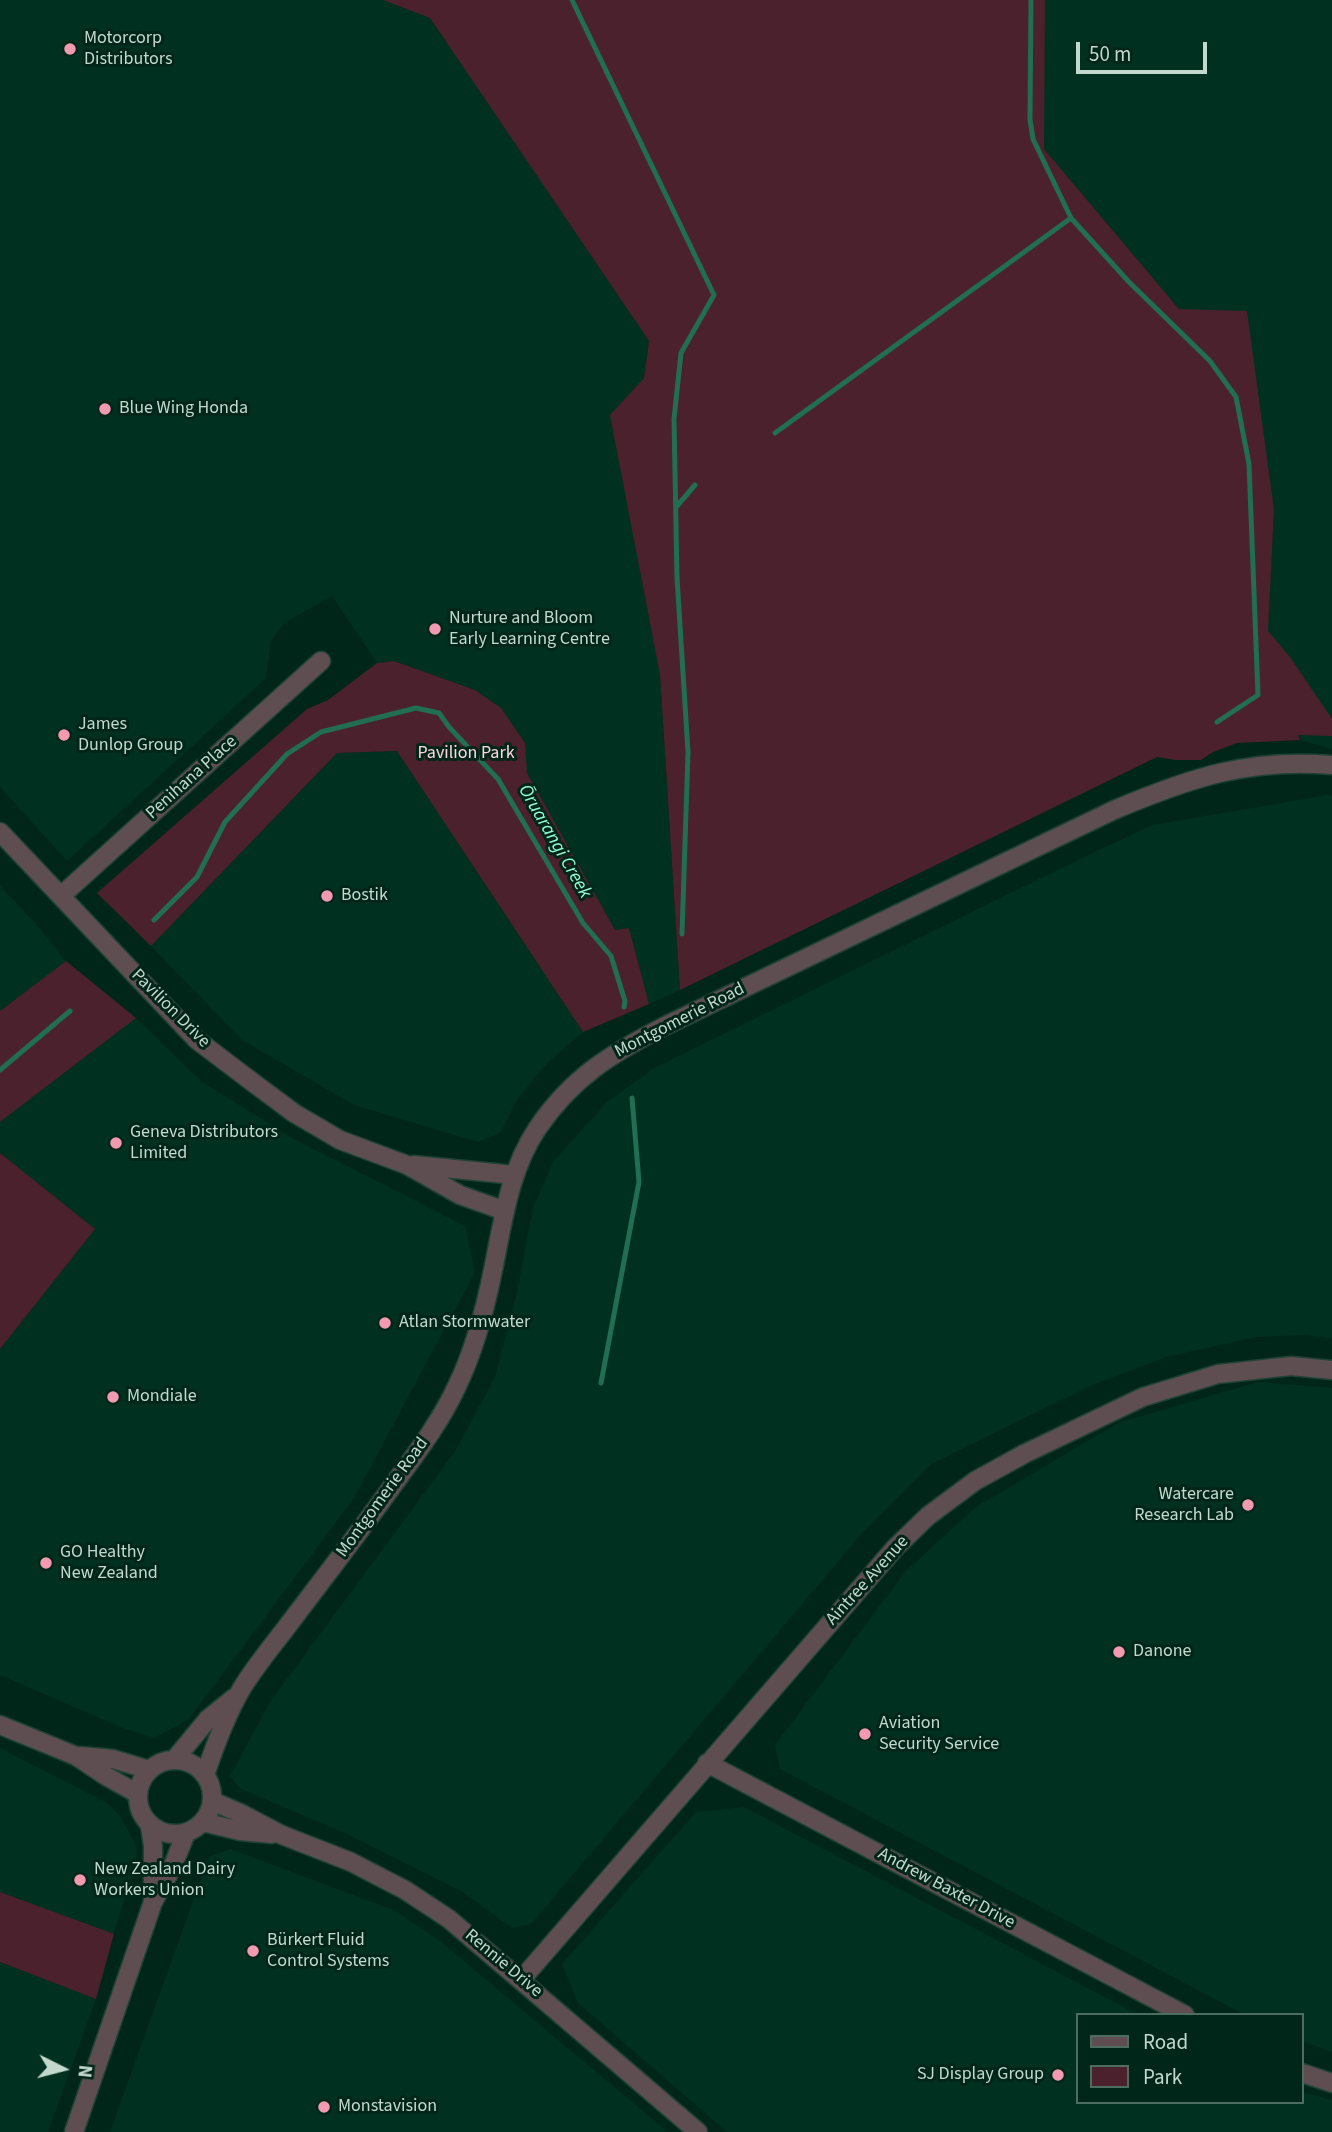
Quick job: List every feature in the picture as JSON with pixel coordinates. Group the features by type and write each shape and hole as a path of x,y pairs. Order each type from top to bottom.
{"street":[{"name":"Penihana Place","path":"62,895 321,661"},
{"name":"Montgomerie Road","path":"205,1775 221,1731 244,1684 413,1459 443,1414 477,1337 505,1211 526,1146 570,1088 610,1056 667,1025 1114,810 1164,789 1217,772 1271,764 1332,765"},
{"name":"Pavilion Drive","path":"0,832 197,1040 294,1113 340,1140 407,1165 460,1195 505,1211"},
{"name":"Pavilion Drive","path":"407,1165 515,1175"},
{"name":"Aintree Avenue","path":"521,1980 895,1548 928,1516 975,1480 1155,1393 1218,1374 1291,1366 1332,1370"},
{"name":"Montgomerie Road","path":"175,1759 208,1718 237,1696"},
{"path":"0,1725 76,1756 138,1794"},
{"path":"76,1756 113,1759 149,1770"},
{"path":"175,1759 197,1767 211,1787 211,1809 203,1822 186,1833 174,1835 150,1826 138,1805 141,1781 149,1770 161,1762 175,1759"},
{"name":"Andrew Baxter Drive","path":"707,1763 1181,2013"},
{"name":"Rennie Drive","path":"212,1801 282,1835 351,1862 405,1890 449,1919 698,2132"},
{"name":"Rennie Drive","path":"203,1822 240,1831 282,1835"},
{"path":"150,1826 153,1846 153,1902"},
{"path":"74,2132 153,1902 172,1868 186,1833"},
{"path":"1304,2074 1332,2083"}],"shaded area":[{"path":"0,0 383,0 430,18 649,341 644,378 611,415 660,675 680,990 649,1004 629,929 615,930 475,690 394,661 377,663 332,596 286,622 271,640 266,678 67,861 0,787"},
{"path":"1045,0 1332,0 1332,749 1300,740 1266,663 1274,510 1179,309 1043,149"},
{"path":"397,751 583,1032 547,1063 516,1101 501,1132 478,1142 354,1105 242,1040 151,946 337,753"},
{"path":"1332,796 1332,1338 1305,1335 1256,1337 1166,1357 1090,1386 931,1464 863,1532 531,1924 512,1928 461,1891 349,1835 239,1788 230,1776 270,1702 456,1450 495,1377 517,1292 533,1208 553,1162 607,1102 656,1067 1153,825"},
{"path":"0,886 66,961 0,1011"},
{"path":"136,1018 201,1081 292,1138 465,1226 475,1272 354,1498 189,1719 154,1738 118,1726 0,1675 0,1349 95,1229 0,1153 0,1122"},
{"path":"1258,1382 1332,1388 1332,2052 1304,2042 1304,2013 1241,2013 780,1769 775,1745 906,1571 976,1507 1118,1423"},
{"path":"0,1748 107,1803 120,1816 136,1845 137,1860 113,1935 0,1893"},
{"path":"744,1807 1135,2013 1076,2013 1076,2104 1304,2104 1304,2093 1332,2100 1332,2132 727,2132 578,2003 562,1964 696,1812"},
{"path":"230,1849 396,1911 440,1941 668,2132 110,2132 209,1857"},
{"path":"0,1962 96,1999 48,2132 0,2132"}],"green space":[{"path":"383,0 1045,0 1044,149 1179,309 1247,311 1274,510 1268,631 1290,657 1332,719 1332,736 1298,735 1300,740 1237,743 1213,752 1201,760 1157,757 680,990 660,675 610,415 644,378 649,341 430,18"},
{"name":"Pavilion Park","path":"394,661 475,690 501,708 525,743 527,773 615,930 629,928 649,1004 583,1032 397,751 337,753 151,946 97,893 307,709 328,700 377,663"},
{"path":"66,961 136,1018 0,1122 0,1011"},
{"path":"0,1153 95,1229 0,1349"},
{"path":"0,1892 114,1934 96,1999 0,1962"}],"waterway":[{"path":"572,0 714,295 681,353 674,419 677,578 688,752 682,934"},
{"path":"1031,0 1030,120 1033,139 1071,218 1129,282 1210,361 1236,397 1249,464 1258,695 1217,722"},
{"path":"775,433 1071,218"},
{"path":"677,506 695,485"},
{"name":"Ōruarangi Creek","path":"154,920 197,877 225,822 287,754 321,732 416,708 439,713 498,779 583,923 611,956 625,1001 624,1007"},
{"name":"Ōruarangi Creek","path":"0,1070 70,1011"},
{"path":"601,1383 639,1182 632,1098"}],"place":[{"name":"Motorcorp Distributors","path":"70,49"},
{"name":"Blue Wing Honda","path":"105,409"},
{"name":"Nurture and Bloom Early Learning Centre","path":"435,629"},
{"name":"James Dunlop Group","path":"64,735"},
{"name":"Bostik","path":"327,896"},
{"name":"Geneva Distributors Limited","path":"116,1143"},
{"name":"Atlan Stormwater","path":"385,1323"},
{"name":"Mondiale","path":"113,1397"},
{"name":"Watercare Research Lab","path":"1248,1505"},
{"name":"GO Healthy New Zealand","path":"46,1563"},
{"name":"Danone","path":"1119,1652"},
{"name":"Aviation Security Service","path":"865,1734"},
{"name":"New Zealand Dairy Workers Union","path":"80,1880"},
{"name":"Bürkert Fluid Control Systems","path":"253,1951"},
{"name":"SJ Display Group","path":"1058,2075"},
{"name":"Monstavision","path":"324,2107"}]}
